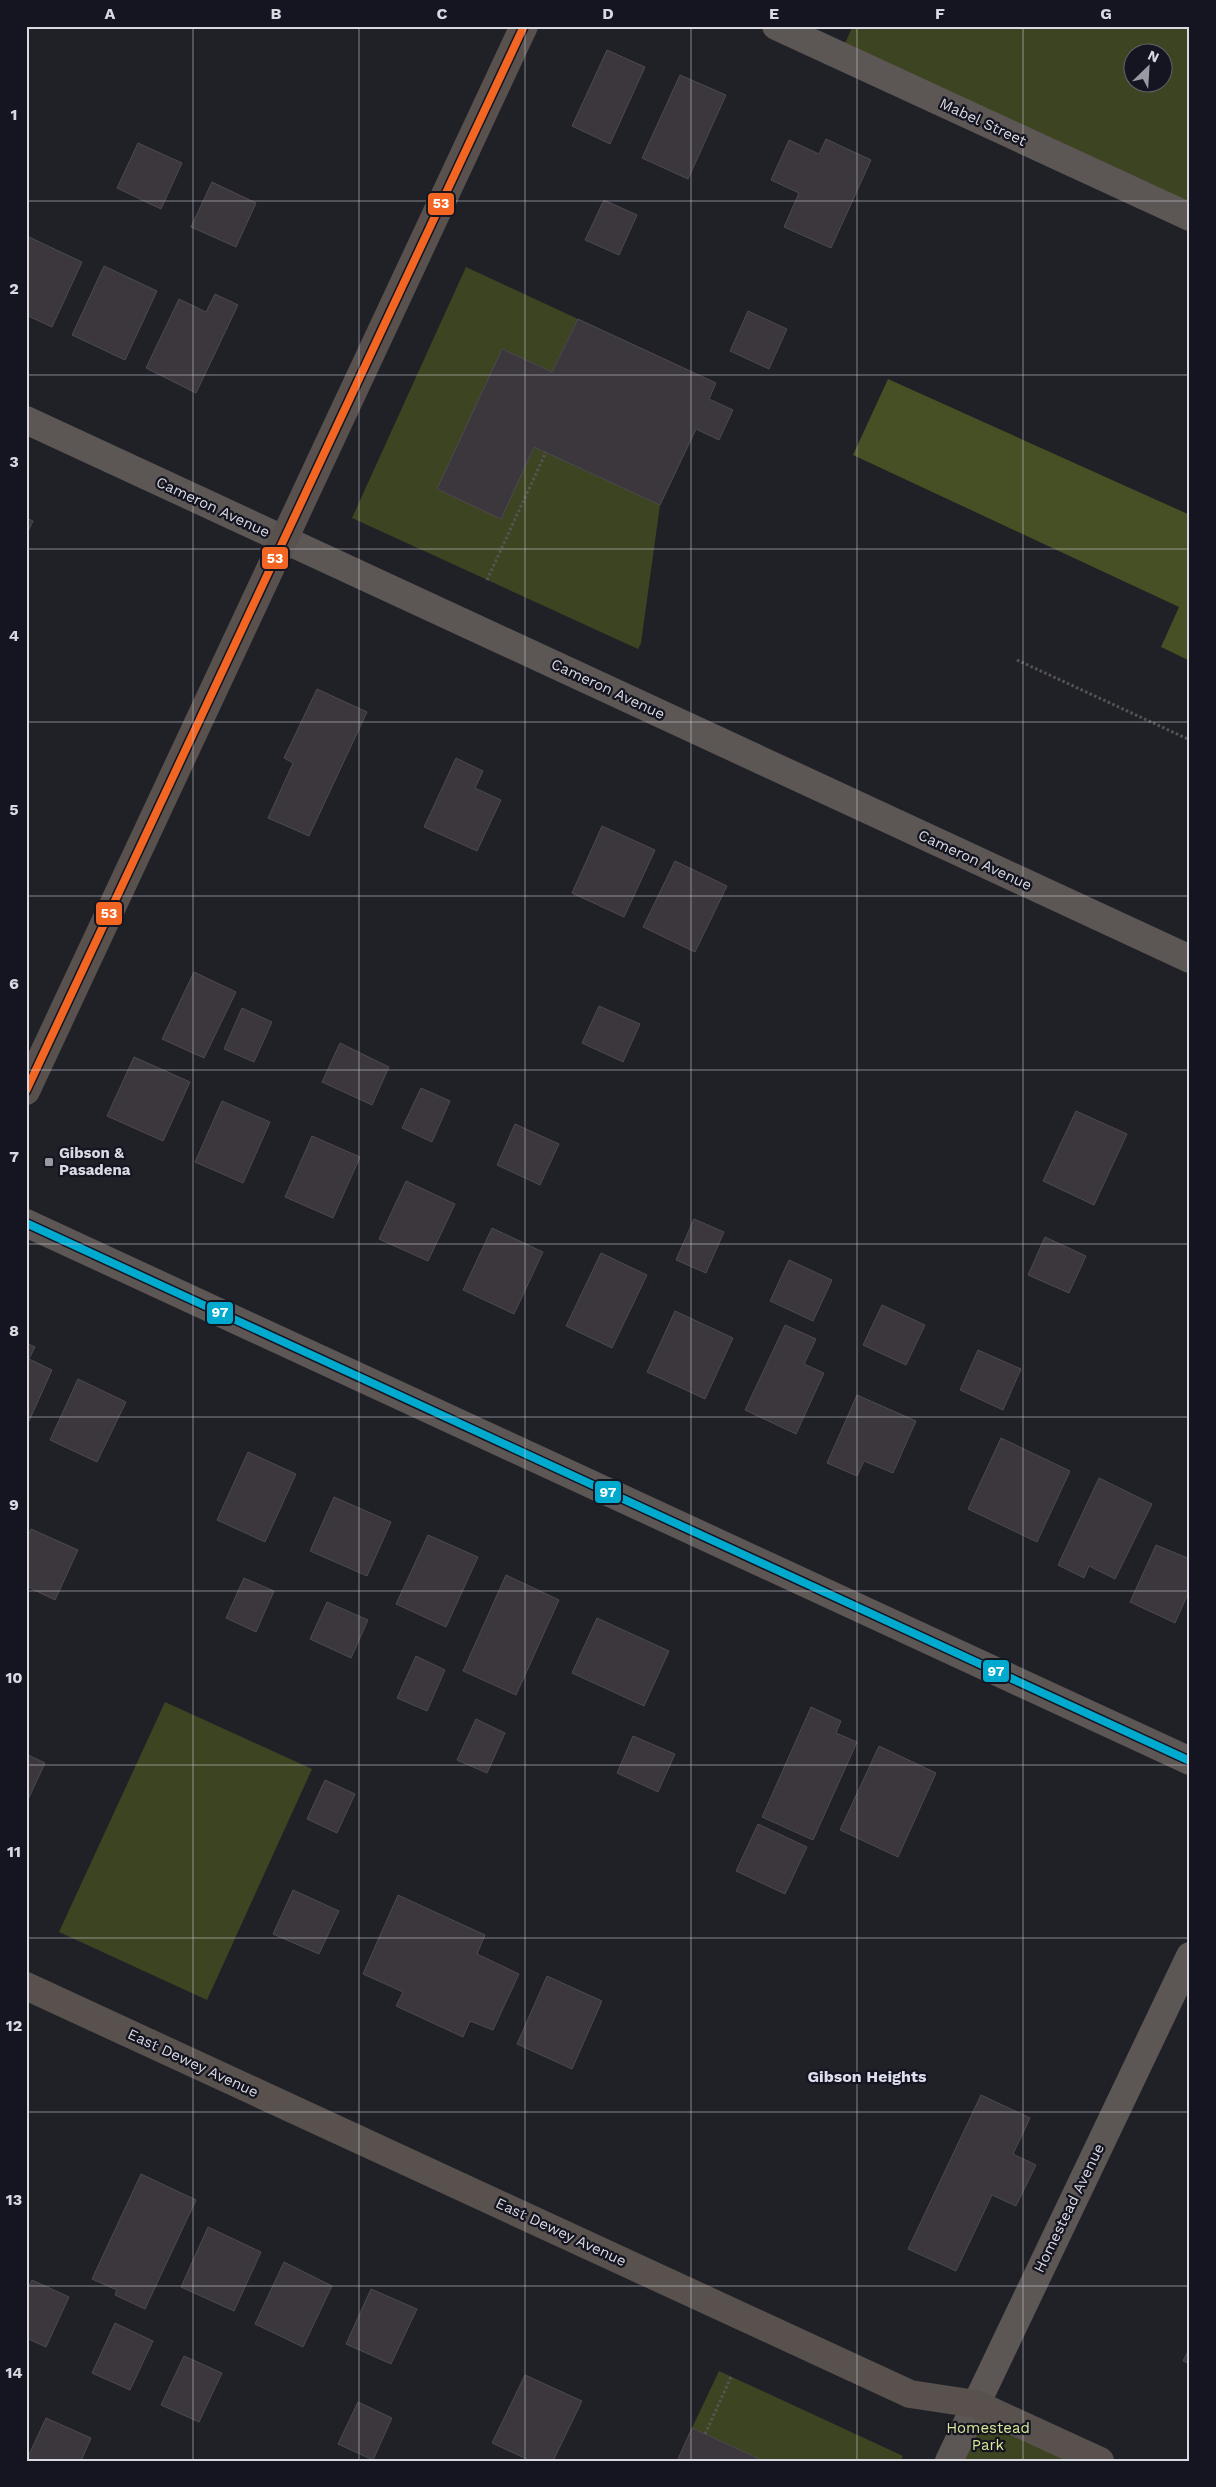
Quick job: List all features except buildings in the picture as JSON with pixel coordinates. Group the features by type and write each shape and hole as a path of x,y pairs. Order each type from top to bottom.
{"street":[{"path":"26,1091 524,26"},
{"name":"Mabel Street","path":"776,26 1190,217"},
{"name":"Cameron Avenue","path":"26,420 1190,958"},
{"path":"26,1223 1190,1761"},
{"name":"Homestead Avenue","path":"949,2461 1190,1956"},
{"name":"East Dewey Avenue","path":"26,1986 910,2394 976,2404 1100,2461"}],"path":[{"path":"487,580 546,452"},
{"path":"1017,660 1190,740"},
{"path":"704,2434 731,2376"}],"green space":[{"path":"853,26 1190,26 1190,217 839,56"},
{"path":"466,267 578,319 552,372 502,349 501,518 534,447 660,505 641,643 638,649 352,518"},
{"path":"888,379 1190,515 1190,661 1161,647 1179,607 853,455"},
{"path":"165,1702 312,1769 207,2000 59,1932"},
{"path":"719,2371 903,2456 900,2461 764,2461 692,2428"},
{"name":"Homestead Park","path":"976,2404 1100,2461 949,2461"}],"transit line":[{"name":"53","path":"26,1091 524,26"},
{"name":"97","path":"26,1223 1190,1761"}],"place":[{"name":"Gibson & Pasadena","path":"49,1162"}],"district":[{"name":"Gibson Heights","path":"867,2076"}]}
